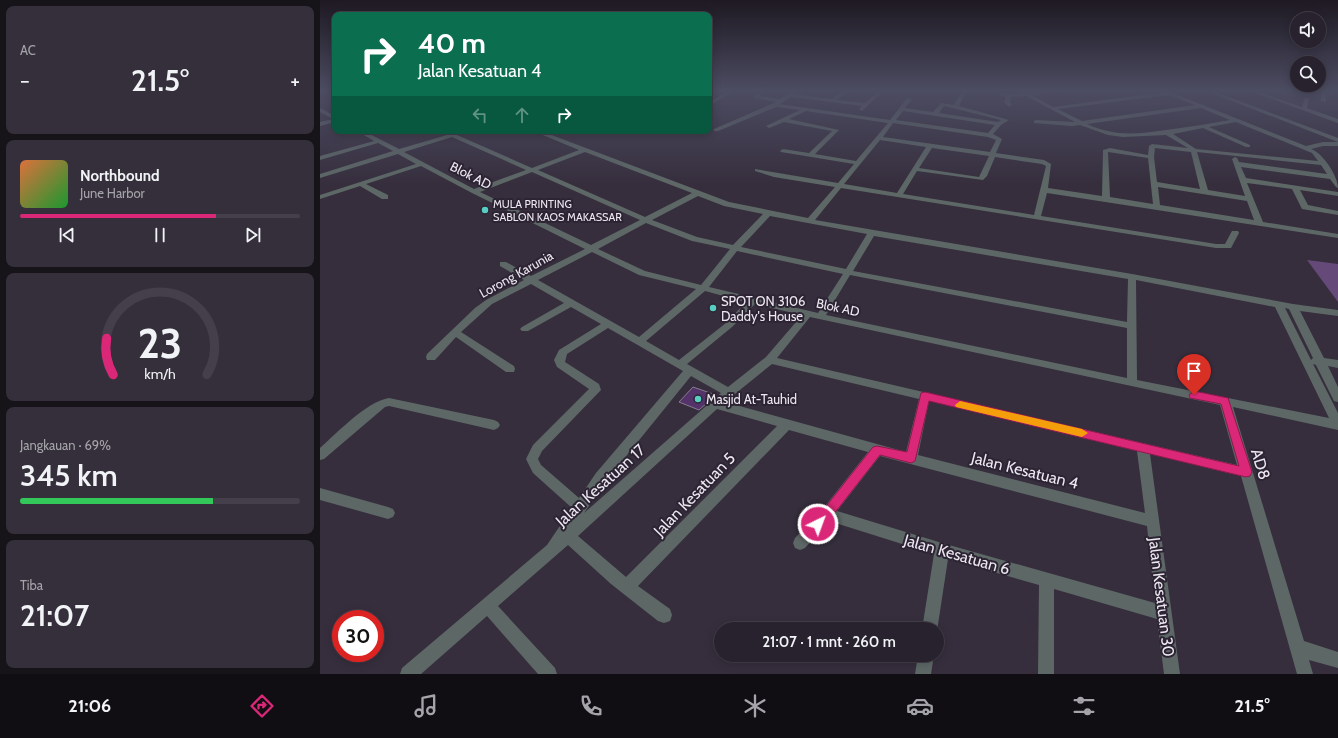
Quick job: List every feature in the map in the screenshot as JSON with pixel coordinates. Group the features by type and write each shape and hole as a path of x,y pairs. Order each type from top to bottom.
{"street":[{"path":"716,130 736,121"},
{"path":"769,126 780,121"},
{"path":"792,121 836,129 810,156"},
{"path":"888,121 989,135 1000,139 984,176 981,179 915,169"},
{"path":"983,121 999,124"},
{"path":"989,135 1003,121"},
{"path":"1081,121 1102,131 1119,135 1138,136 1230,121"},
{"path":"1036,122 1063,125 1095,121"},
{"path":"1242,121 1307,148 1317,154 1338,186"},
{"path":"1289,121 1338,140"},
{"path":"810,221 857,163 880,138 891,122"},
{"path":"1204,126 1248,146"},
{"path":"1166,132 1190,145 1194,150 1205,193"},
{"name":"Blok AD","path":"366,134 474,192 642,273 815,315 1132,383 1225,401"},
{"path":"320,176 455,134"},
{"path":"544,134 726,204 872,233 1132,277 1279,305 1338,313"},
{"path":"452,135 530,171 645,220 695,239 847,272 1132,326"},
{"path":"880,138 1048,164 1049,169 1037,218"},
{"path":"322,156 379,141"},
{"path":"1307,148 1323,144 1338,144"},
{"path":"1157,207 1155,184 1150,157 1150,147 1154,145 1323,163"},
{"path":"898,196 930,146"},
{"path":"474,192 585,150"},
{"path":"783,151 857,163"},
{"path":"1106,199 1105,151 1116,151 1150,157"},
{"path":"1234,154 1260,224"},
{"path":"320,197 421,164"},
{"path":"1237,164 1331,177"},
{"path":"757,170 774,175 898,196 1224,247 1229,244 1235,233"},
{"path":"1243,180 1338,194"},
{"path":"361,184 384,197"},
{"path":"1155,184 1251,199"},
{"path":"1295,188 1306,208 1338,213"},
{"path":"1044,190 1338,236"},
{"name":"Lorong Karunia","path":"431,357 483,306 698,193"},
{"path":"640,341 703,288 735,248 768,213"},
{"name":"Jalan Kesatuan 17","path":"408,674 568,536 716,404 770,360 815,315 847,272 872,233"},
{"path":"503,264 729,393"},
{"path":"1132,277 1132,383"},
{"path":"551,550 606,471 685,368 753,300"},
{"path":"525,329 571,303"},
{"path":"1279,305 1338,425"},
{"path":"1293,307 1338,398"},
{"path":"580,507 537,469 532,459 537,448 594,390 595,387 561,364 560,356 563,352 607,324"},
{"path":"455,332 510,368"},
{"path":"1306,359 1338,364"},
{"path":"770,360 1246,472"},
{"path":"911,458 925,396"},
{"path":"1225,401 1338,425"},
{"name":"AD8","path":"1225,401 1305,674"},
{"path":"320,455 382,403 389,402 494,425"},
{"name":"Jalan Kesatuan 4","path":"716,404 877,450 1153,521"},
{"name":"Jalan Kesatuan 5","path":"627,587 786,425"},
{"path":"1143,447 1153,521"},
{"path":"800,543 827,514 877,450"},
{"path":"320,494 388,513"},
{"name":"Jalan Kesatuan 6","path":"827,514 942,550 1164,614"},
{"name":"Jalan Kesatuan 30","path":"1153,521 1172,674"},
{"path":"568,536 595,562 664,615"},
{"path":"931,622 942,550"},
{"path":"1046,674 1047,580"},
{"path":"488,605 550,674"},
{"path":"1298,648 1338,660"},
{"path":"923,674 925,662"}],"shaded area":[{"path":"1307,260 1338,264 1338,302"}],"building":[{"name":"Masjid At-Tauhid","path":"693,387 716,395 699,410 679,402"}],"slow traffic":[{"path":"960,405 1082,433"}],"place":[{"name":"MULA PRINTING SABLON KAOS MAKASSAR","path":"485,210"},
{"name":"SPOT ON 3106 Daddy's House","path":"713,308"},
{"name":"Masjid At-Tauhid","path":"698,399"}],"route":[{"path":"818,524 877,450 911,458 925,396 1246,472 1225,401 1194,395"}]}
